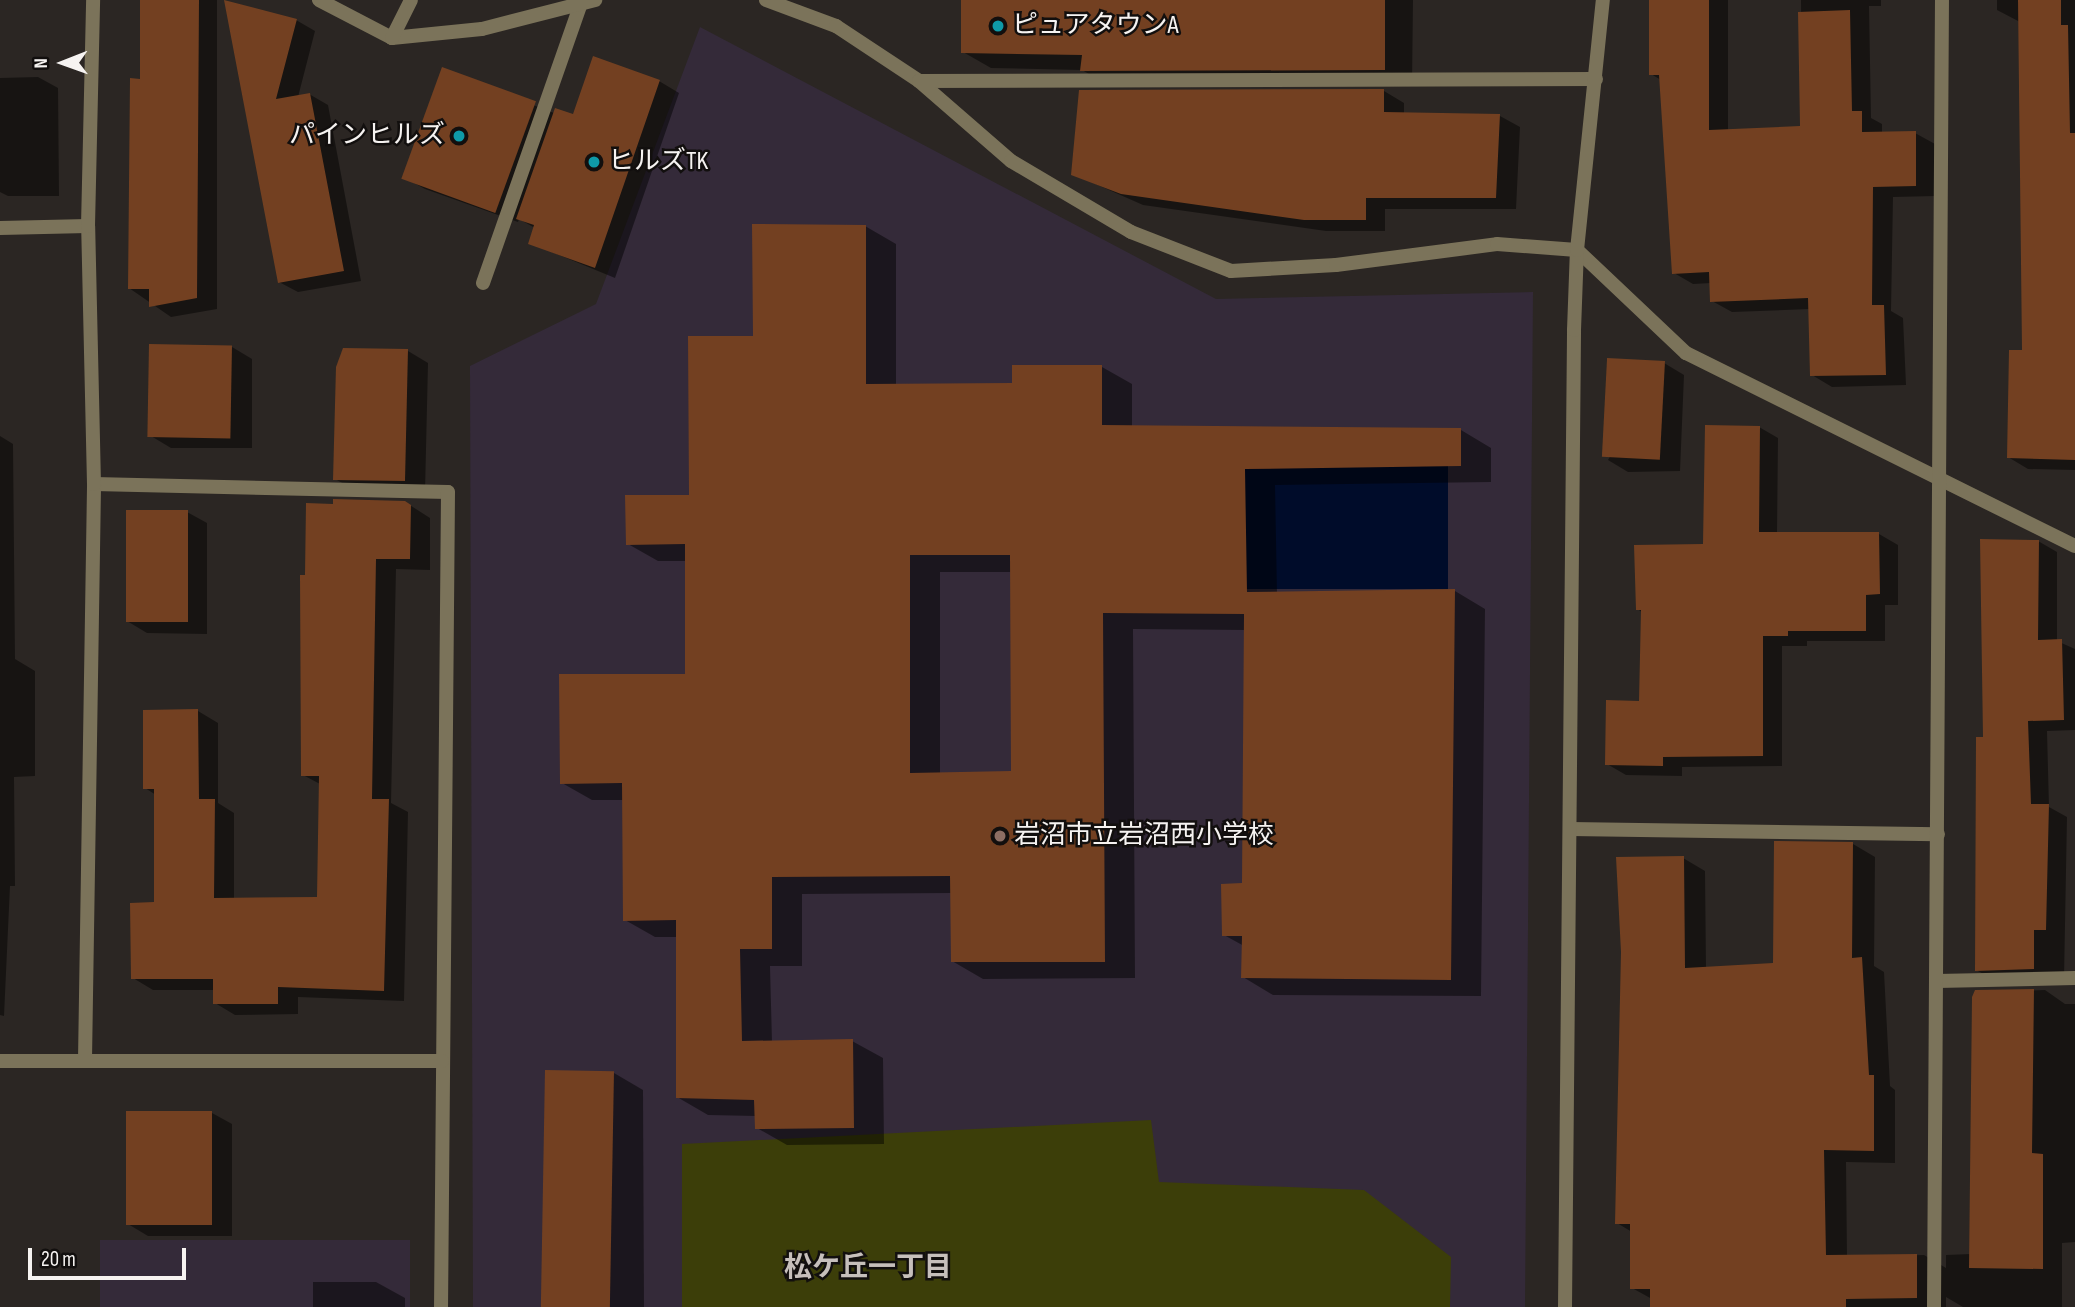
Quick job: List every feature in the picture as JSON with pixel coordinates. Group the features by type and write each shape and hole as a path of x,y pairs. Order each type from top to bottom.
{"street":[{"path":"85,1060 94,484 88,226 93,0"},
{"path":"319,0 392,38 482,29 588,2"},
{"path":"392,38 411,0"},
{"path":"766,0 836,26 919,81 1012,161 1131,232 1231,271 1336,265 1497,244 1577,250 1686,353 2075,546"},
{"path":"1565,1307 1577,250 1603,0"},
{"path":"1934,1307 1942,0"},
{"path":"483,283 588,2"},
{"path":"919,81 1595,79"},
{"path":"0,228 88,226"},
{"path":"94,484 448,492 441,1307"},
{"path":"1570,829 1938,834"},
{"path":"1937,981 2075,978"},
{"path":"0,1061 442,1061"}],"shaded area":[{"name":"岩沼市立岩沼西小学校","path":"700,27 1216,299 1533,292 1525,1307 473,1307 470,366 596,304"},
{"path":"1151,1120 1159,1182 1364,1190 1451,1257 1450,1307 682,1307 682,1144"},
{"path":"100,1240 410,1240 410,1307 100,1307"}],"water":[{"path":"1245,466 1448,466 1448,589 1245,589"}],"building":[{"path":"140,0 199,0 197,298 149,307 149,289 128,289 130,78 140,79"},
{"path":"224,0 297,19 276,99 310,93 344,271 278,283"},
{"path":"961,0 1385,0 1385,70 1080,71 1082,55 961,53"},
{"path":"1649,0 1709,0 1709,130 1800,126 1798,12 1850,10 1852,111 1862,111 1862,132 1916,131 1916,186 1873,187 1872,305 1884,305 1886,375 1810,376 1808,298 1710,302 1709,272 1672,274 1659,75 1649,75"},
{"path":"2018,0 2061,0 2061,25 2068,25 2070,133 2075,133 2075,460 2007,458 2009,350 2022,350"},
{"name":"ヒルズTK","path":"593,56 660,80 595,268 528,244 534,225 516,219 555,108 573,114"},
{"name":"パインヒルズ","path":"442,67 536,101 495,213 401,179"},
{"path":"1384,89 1384,112 1500,114 1496,198 1366,198 1366,220 1304,220 1121,194 1071,175 1079,90"},
{"path":"752,224 866,225 866,384 1012,383 1012,365 1102,365 1102,425 1461,428 1461,466 1245,469 1247,592 1455,589 1451,980 1241,978 1242,936 1222,936 1221,884 1242,883 1244,614 1103,613 1105,962 951,962 950,876 772,877 772,949 740,949 742,1041 853,1039 854,1128 755,1129 754,1100 676,1098 676,920 623,921 622,783 560,784 559,674 685,674 685,544 626,545 625,495 689,495 688,336 753,336","holes":["910,555 1010,555 1011,771 910,773"]},
{"path":"149,344 232,345 230,438 147,437"},
{"path":"343,348 408,349 405,481 333,480 336,367"},
{"path":"1607,358 1665,361 1660,460 1602,457"},
{"path":"1705,425 1760,426 1759,532 1879,532 1880,594 1866,595 1866,631 1788,631 1788,636 1763,636 1763,756 1663,757 1663,766 1605,765 1606,700 1639,701 1641,610 1636,610 1634,545 1703,544"},
{"path":"333,499 405,501 411,505 410,559 376,559 372,799 389,799 384,991 278,987 278,1004 213,1004 213,979 131,979 130,903 154,902 154,789 143,789 143,710 198,709 199,799 215,799 214,898 317,897 319,776 301,776 300,575 305,575 306,503 333,504"},
{"path":"126,510 188,510 188,622 126,622"},
{"path":"1980,539 2039,540 2038,640 2062,639 2064,720 2028,721 2031,804 2049,804 2046,930 2034,930 2034,969 1975,971 1976,737 1983,737"},
{"path":"1774,841 1853,842 1852,958 1862,957 1869,1075 1874,1075 1874,1151 1824,1150 1826,1255 1917,1254 1917,1298 1846,1299 1846,1307 1650,1307 1650,1289 1630,1289 1630,1224 1615,1224 1621,952 1616,857 1684,856 1685,968 1773,963"},
{"path":"2034,989 2032,1153 2043,1154 2043,1269 1969,1268 1972,997 1975,990"},
{"path":"545,1070 614,1071 610,1307 541,1307"},
{"path":"126,1111 212,1111 212,1225 126,1225"}],"place":[{"name":"ピュアタウンA","path":"998,26"},
{"name":"パインヒルズ","path":"459,136"},
{"name":"ヒルズTK","path":"594,162"},
{"name":"岩沼市立岩沼西小学校","path":"1000,836"}],"district":[{"name":"松ケ丘一丁目","path":"868,1268"}]}
